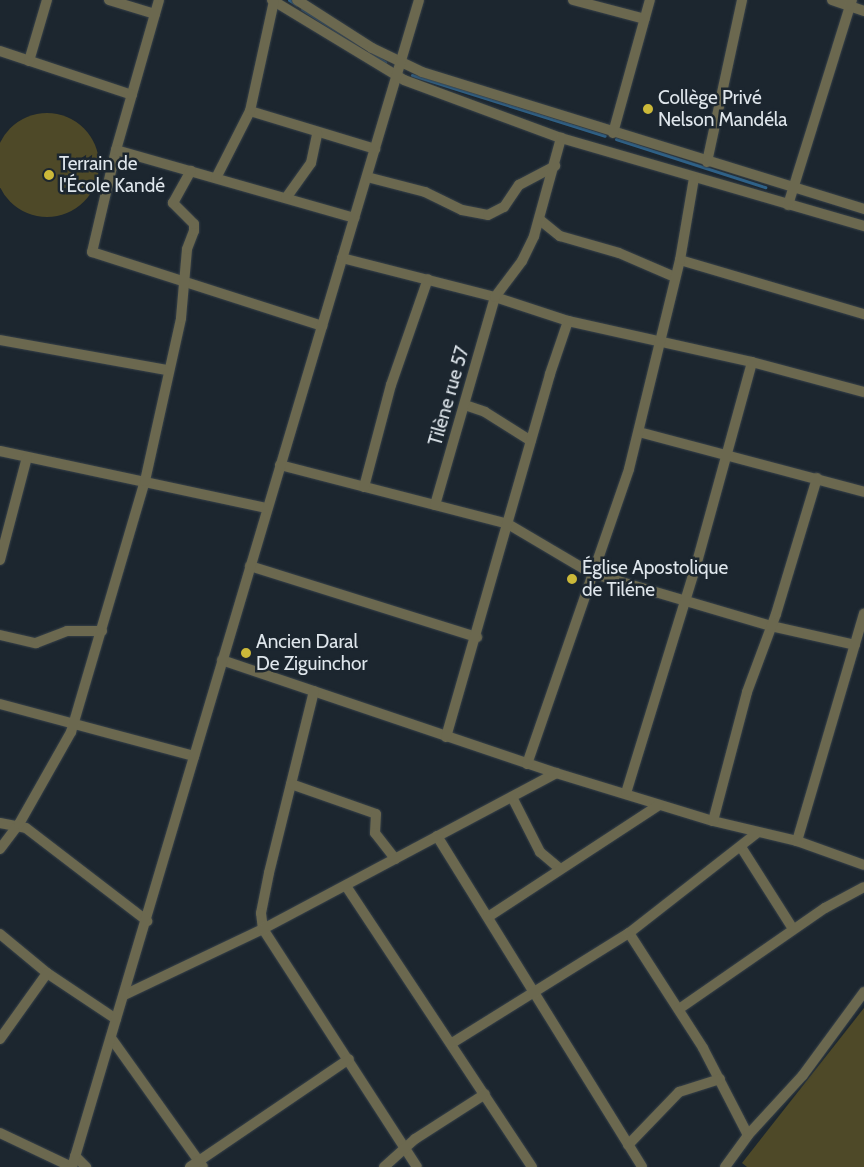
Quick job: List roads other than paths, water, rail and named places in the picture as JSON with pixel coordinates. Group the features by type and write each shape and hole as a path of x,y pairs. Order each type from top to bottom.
{"street":[{"path":"29,61 47,0"},
{"path":"110,0 155,14"},
{"path":"159,0 116,150 92,254 322,326"},
{"path":"297,0 401,64 613,133 864,208"},
{"path":"0,1133 72,1167 147,921 222,660 419,0"},
{"path":"573,0 645,19"},
{"path":"613,133 650,0"},
{"path":"707,162 742,0"},
{"path":"832,0 851,4 864,12"},
{"path":"216,178 250,111 273,1 397,77 561,138 864,226"},
{"path":"788,205 792,187 851,4"},
{"path":"0,52 132,95"},
{"path":"250,111 317,134 375,149"},
{"path":"286,198 311,163 317,134"},
{"path":"495,297 522,261 540,220 561,138"},
{"path":"116,150 354,218"},
{"path":"367,177 424,192 462,210 488,215 504,207 519,185 555,166"},
{"path":"0,849 19,824 75,722 145,481 168,370 182,318 187,249 194,224 173,203 191,171"},
{"path":"527,764 591,573 617,504 638,432 680,260 694,178"},
{"path":"540,220 560,236 619,253 675,276"},
{"path":"342,258 495,297 568,321 752,362 864,392"},
{"path":"680,260 864,314"},
{"path":"364,486 391,385 428,279"},
{"name":"Tilène rue 57","path":"435,504 495,297"},
{"path":"446,737 477,638 531,442 568,321"},
{"path":"0,340 168,370"},
{"path":"626,793 685,600 752,362"},
{"path":"465,405 484,412 531,442"},
{"path":"638,432 864,492"},
{"path":"0,451 267,508"},
{"path":"0,560 3,542 27,457"},
{"path":"280,464 508,524 591,573 771,626 855,646"},
{"path":"712,821 747,692 771,626 817,478"},
{"path":"250,566 477,638"},
{"path":"797,842 864,614"},
{"path":"0,635 36,643 67,631 102,631"},
{"path":"222,660 527,764 712,821 797,842 864,865"},
{"path":"314,691 263,902 263,928 349,1059 416,1167"},
{"path":"0,704 75,722 194,756"},
{"path":"124,994 346,886 556,773"},
{"path":"291,784 376,814 375,833 395,859"},
{"path":"512,797 540,852 558,868"},
{"path":"488,917 558,868 659,805"},
{"path":"0,822 19,824 147,921"},
{"path":"452,1043 629,933 741,848 757,833"},
{"path":"437,836 642,1167"},
{"path":"741,848 793,929"},
{"path":"346,886 452,1043 532,1167"},
{"path":"679,1009 793,929 864,887"},
{"path":"629,933 679,1009 720,1079 748,1135"},
{"path":"0,934 48,973 116,1019"},
{"path":"0,1039 48,973"},
{"path":"730,1166 748,1135 803,1075 864,992"},
{"path":"111,1038 201,1164"},
{"path":"190,1167 201,1164 349,1059"},
{"path":"628,1145 679,1092 720,1079"},
{"path":"384,1167 404,1148 485,1094"},
{"path":"76,1156 86,1167"}],"waterway":[{"path":"289,0 297,5"},
{"path":"302,9 360,46"},
{"path":"369,52 385,62"},
{"path":"412,75 605,136"},
{"path":"616,139 765,187"}],"place":[{"name":"Collège Privé Nelson Mandéla","path":"648,109"},
{"name":"Terrain de l'École Kandé","path":"49,175"},
{"name":"Église Apostolique de Tiléne","path":"572,579"},
{"name":"Ancien Daral De Ziguinchor","path":"246,653"}]}
